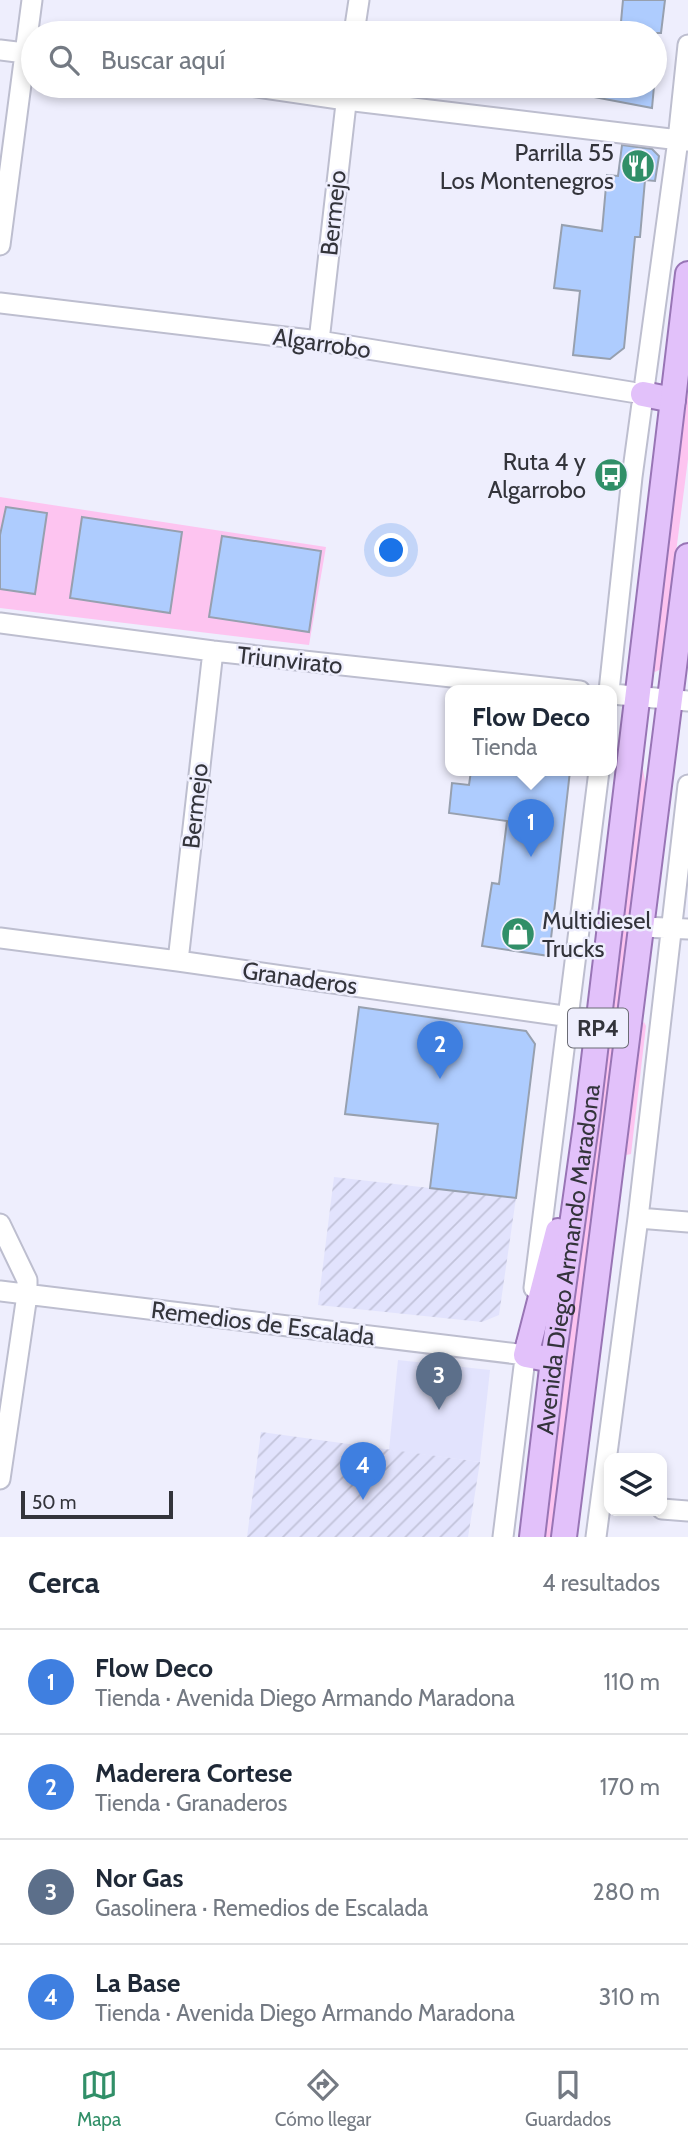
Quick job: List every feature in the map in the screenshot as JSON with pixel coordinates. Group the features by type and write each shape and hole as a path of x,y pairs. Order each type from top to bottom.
{"main road":[{"name":"Avenida Diego Armando Maradona","path":"532,1537 599,1021 688,274"},
{"path":"643,394 673,400"},
{"name":"Avenida Diego Armando Maradona","path":"564,1537 636,976 679,700 688,556"},
{"path":"605,972 636,976"},
{"path":"553,1360 526,1355 587,1118"}],"street":[{"path":"31,21 32,0"},
{"path":"356,21 359,0"},
{"path":"611,685 643,394 683,141 688,46"},
{"path":"0,50 21,53"},
{"path":"0,245 22,98"},
{"name":"Bermejo","path":"319,341 346,98"},
{"path":"382,98 683,141"},
{"name":"Algarrobo","path":"0,303 319,341 643,394"},
{"name":"Triunvirato","path":"0,623 213,651 525,685"},
{"name":"Bermejo","path":"178,961 213,651"},
{"path":"617,693 679,700"},
{"name":"Avenida Diego Armando Maradona","path":"503,1537 598,776"},
{"path":"611,1453 638,1218 679,929 688,785"},
{"path":"643,927 679,929"},
{"name":"Granaderos","path":"0,939 178,961 599,1021"},
{"path":"638,1218 688,1222"},
{"path":"0,1224 27,1280 0,1479"},
{"name":"Remedios de Escalada","path":"0,1291 526,1355"},
{"path":"596,1537 604,1508"},
{"path":"667,1509 688,1511"}],"shaded area":[{"path":"688,390 688,459 661,669 655,672 652,668"},
{"path":"0,497 326,547 309,645 0,608"},
{"path":"641,758 646,786 551,1537 544,1537"},
{"path":"644,1022 646,1026 631,1154 626,1155 641,1025"},
{"path":"334,1177 516,1198 499,1315 482,1322 318,1305"},
{"path":"398,1360 490,1370 480,1462 389,1450"},
{"path":"261,1432 480,1462 468,1537 247,1537"}],"building":[{"path":"623,0 665,0 662,21 621,21"},
{"path":"599,98 653,98 652,108"},
{"path":"622,145 652,149 659,156 655,181 645,180 640,237 635,237 624,348 610,359 573,355 580,291 554,288 562,225 602,231 607,175 618,176"},
{"path":"6,507 47,513 35,594 0,589 0,535"},
{"path":"82,517 182,532 170,613 70,598"},
{"path":"222,536 321,551 309,632 209,617"},
{"path":"470,776 569,776 549,956 482,946 492,883 499,884 507,821 449,813 452,783 469,785"},
{"path":"359,1007 526,1031 535,1044 516,1198 430,1188 438,1124 345,1114"}],"place":[{"name":"Parrilla 55 Los Montenegros","path":"638,166"},
{"name":"Ruta 4 y Algarrobo","path":"611,475"},
{"name":"Flow Deco","path":"531,857"},
{"name":"Multidiesel Trucks","path":"518,934"},
{"name":"Maderera Cortese","path":"440,1079"},
{"name":"Nor Gas","path":"439,1410"},
{"name":"La Base","path":"363,1500"}]}
